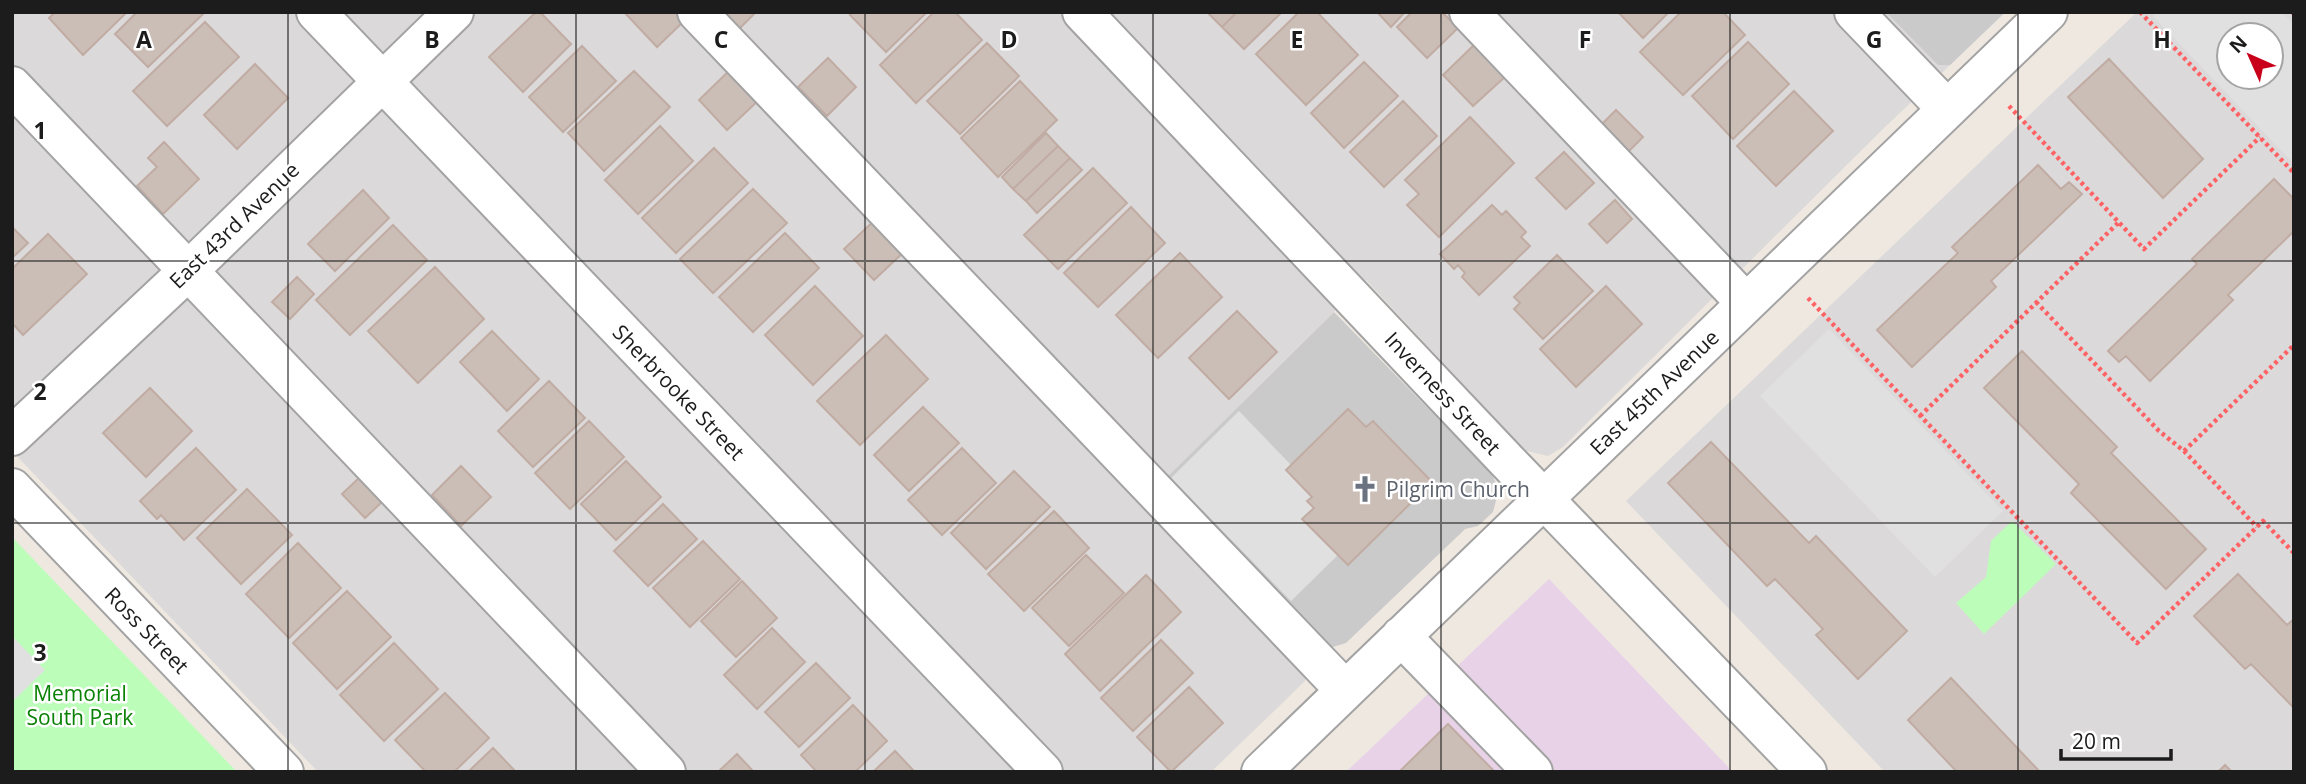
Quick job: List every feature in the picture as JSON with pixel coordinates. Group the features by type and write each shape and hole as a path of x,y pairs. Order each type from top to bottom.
{"street":[{"name":"Sherbrooke Street","path":"316,12 1042,772"},
{"name":"East 43rd Avenue","path":"12,436 188,271 454,12"},
{"path":"697,12 1345,690"},
{"name":"Inverness Street","path":"1082,12 1807,772"},
{"path":"1469,12 1746,303"},
{"path":"1854,12 1947,109"},
{"name":"East 45th Avenue","path":"1261,772 2048,12"},
{"path":"12,86 666,772"},
{"name":"Ross Street","path":"12,488 284,772"},
{"path":"1401,636 1533,772"}],"path":[{"path":"2140,12 2294,173"},
{"path":"2008,106 2144,249 2260,137"},
{"path":"1920,416 2119,222"},
{"path":"1808,298 2137,643 2263,522 2294,553"},
{"path":"2036,302 2159,431 2184,451 2258,527"},
{"path":"2184,451 2294,345"}],"shaded area":[{"path":"12,12 2006,12 1883,129 1563,447 1548,456 1527,451 1519,444 1366,280 1154,490 1306,674 1305,681 1211,772 318,772 12,451"},
{"path":"1886,12 2005,12 1950,65 1938,65"},
{"path":"2137,12 2294,12 2294,772 1885,772 1626,501"},
{"path":"2158,12 2282,12 2294,25 2294,164 2224,91 2285,91 2285,21 2215,21 2215,81 2153,16"},
{"path":"1334,312 1491,473 1499,489 1493,512 1478,526 1465,529 1346,643 1328,647 1154,490"},
{"path":"1829,329 2003,511 1935,577 1760,396"},
{"path":"1239,411 1291,465 1286,470 1312,497 1307,501 1314,508 1302,519 1338,555 1291,601 1171,478"},
{"path":"1549,579 1733,772 1346,772"},
{"path":"12,636 45,670 12,702"}],"green space":[{"path":"2012,521 2056,564 1984,634 1956,603 1986,577 1991,541"},
{"name":"Memorial South Park","path":"12,537 237,772 12,772"}],"building":[{"path":"55,12 127,12 83,55 49,18"},
{"path":"137,12 203,14 148,67 115,34"},
{"path":"536,12 540,12 571,44 523,92 489,57"},
{"path":"624,12 675,12 684,21 657,47"},
{"path":"723,12 756,12 739,29"},
{"path":"853,12 927,12 886,52 850,15"},
{"path":"934,12 955,12 982,40 916,103 880,65"},
{"path":"1207,12 1237,12 1222,27"},
{"path":"1237,12 1282,12 1244,49 1222,27"},
{"path":"1299,12 1317,12 1358,55 1306,105 1256,54"},
{"path":"1377,12 1405,12 1391,27"},
{"path":"1412,12 1442,12 1458,28 1427,58 1397,27"},
{"path":"1618,12 1669,12 1643,38"},
{"path":"1681,12 1723,12 1745,35 1683,95 1640,52"},
{"path":"205,22 239,57 167,126 133,91"},
{"path":"1748,42 1789,84 1733,139 1692,96"},
{"path":"987,43 1019,76 960,134 927,101"},
{"path":"1475,44 1506,76 1473,106 1443,75"},
{"path":"582,46 616,81 563,132 529,97"},
{"path":"828,58 856,87 827,116 798,87"},
{"path":"2109,59 2203,159 2163,198 2068,97"},
{"path":"1364,62 1398,96 1344,148 1311,113"},
{"path":"255,64 288,98 237,149 204,115"},
{"path":"733,67 762,97 727,130 699,100"},
{"path":"634,71 670,107 604,171 568,133"},
{"path":"1020,81 1057,120 998,177 961,138"},
{"path":"1794,91 1833,131 1776,186 1737,146"},
{"path":"1403,101 1437,136 1384,187 1350,152"},
{"path":"1616,110 1643,137 1625,155 1598,128"},
{"path":"1470,117 1514,163 1439,237 1407,205 1419,194 1405,180"},
{"path":"660,126 693,161 638,214 605,180"},
{"path":"1046,133 1058,146 1013,189 1002,177"},
{"path":"164,142 199,179 163,214 137,186 157,167 148,158"},
{"path":"1058,146 1070,158 1026,201 1013,189"},
{"path":"714,148 748,183 676,253 642,218"},
{"path":"1564,152 1594,183 1566,209 1536,178"},
{"path":"1070,158 1082,170 1037,213 1026,201"},
{"path":"2038,165 2061,189 2069,182 2082,194 1991,281 1996,287 1912,367 1877,330 1958,253 1952,247"},
{"path":"1093,168 1127,203 1058,269 1024,235"},
{"path":"2274,179 2294,199 2294,231 2228,295 2233,300 2150,381 2126,356 2119,362 2108,351 2197,264 2192,259"},
{"path":"753,189 787,223 713,293 680,259"},
{"path":"363,190 389,218 335,271 308,244"},
{"path":"1615,200 1632,219 1607,243 1589,224"},
{"path":"1492,205 1502,215 1506,211 1526,232 1521,237 1530,246 1479,295 1462,277 1465,273 1458,265 1454,269 1440,254"},
{"path":"1131,207 1165,243 1098,307 1064,273"},
{"path":"877,218 907,249 874,280 844,249"},
{"path":"393,225 427,260 350,335 316,300"},
{"path":"12,227 28,243 12,258"},
{"path":"785,233 819,268 753,332 719,297"},
{"path":"48,234 87,274 23,335 12,323 12,269"},
{"path":"1180,253 1222,297 1158,358 1116,315"},
{"path":"1557,255 1593,291 1543,339 1514,309 1520,303 1514,297"},
{"path":"435,267 484,319 418,383 368,331"},
{"path":"297,277 314,294 290,319 272,302"},
{"path":"815,286 863,336 813,385 765,335"},
{"path":"1606,286 1642,324 1576,387 1540,349"},
{"path":"1237,311 1277,352 1229,399 1189,358"},
{"path":"492,331 539,379 507,411 460,362"},
{"path":"886,335 928,379 860,445 817,401"},
{"path":"2022,351 2117,447 2111,453 2206,549 2166,589 2071,493 2079,484 1984,388"},
{"path":"549,381 585,418 533,467 498,431"},
{"path":"150,388 192,431 146,477 103,433"},
{"path":"923,407 959,443 909,491 874,455"},
{"name":"Pilgrim Church","path":"1348,409 1366,427 1373,421 1432,482 1348,565 1302,519 1314,508 1307,501 1312,497 1286,470"},
{"path":"589,421 624,457 570,509 535,473"},
{"path":"1711,442 1809,543 1816,536 1907,631 1858,679 1816,635 1823,629 1775,579 1767,586 1668,483"},
{"path":"196,448 236,490 184,540 161,515 157,519 140,501"},
{"path":"962,448 996,483 942,535 908,500"},
{"path":"626,461 661,497 616,540 581,504"},
{"path":"461,466 491,497 461,526 432,495"},
{"path":"1014,471 1050,507 986,569 951,533"},
{"path":"360,477 383,501 365,518 342,494"},
{"path":"247,489 292,535 241,584 197,538"},
{"path":"663,504 697,539 648,586 614,551"},
{"path":"1054,511 1089,548 1024,611 988,574"},
{"path":"703,541 740,579 690,627 653,588"},
{"path":"298,543 341,588 289,638 246,594"},
{"path":"1086,555 1124,593 1069,646 1032,608"},
{"path":"2238,574 2287,625 2294,619 2294,708 2251,664 2245,669 2194,616"},
{"path":"1146,575 1181,612 1100,691 1065,654"},
{"path":"742,581 777,618 736,657 701,621"},
{"path":"347,591 391,637 337,689 293,643"},
{"path":"772,628 805,662 757,709 724,675"},
{"path":"1161,640 1193,673 1133,731 1101,698"},
{"path":"394,643 438,689 384,741 340,695"},
{"path":"816,663 850,698 799,747 765,712"},
{"path":"1951,678 2040,772 1957,772 1908,720"},
{"path":"1189,687 1223,723 1171,772 1137,737"},
{"path":"445,693 489,738 454,772 426,772 395,740"},
{"path":"853,705 887,741 855,772 817,772 801,755"},
{"path":"1448,724 1494,771 1399,772"},
{"path":"493,748 516,772 468,772"},
{"path":"895,751 915,772 873,772"},
{"path":"737,754 754,772 718,772"},
{"path":"2225,765 2232,772 2218,772"}],"place":[{"name":"Pilgrim Church","path":"1365,489"}]}
